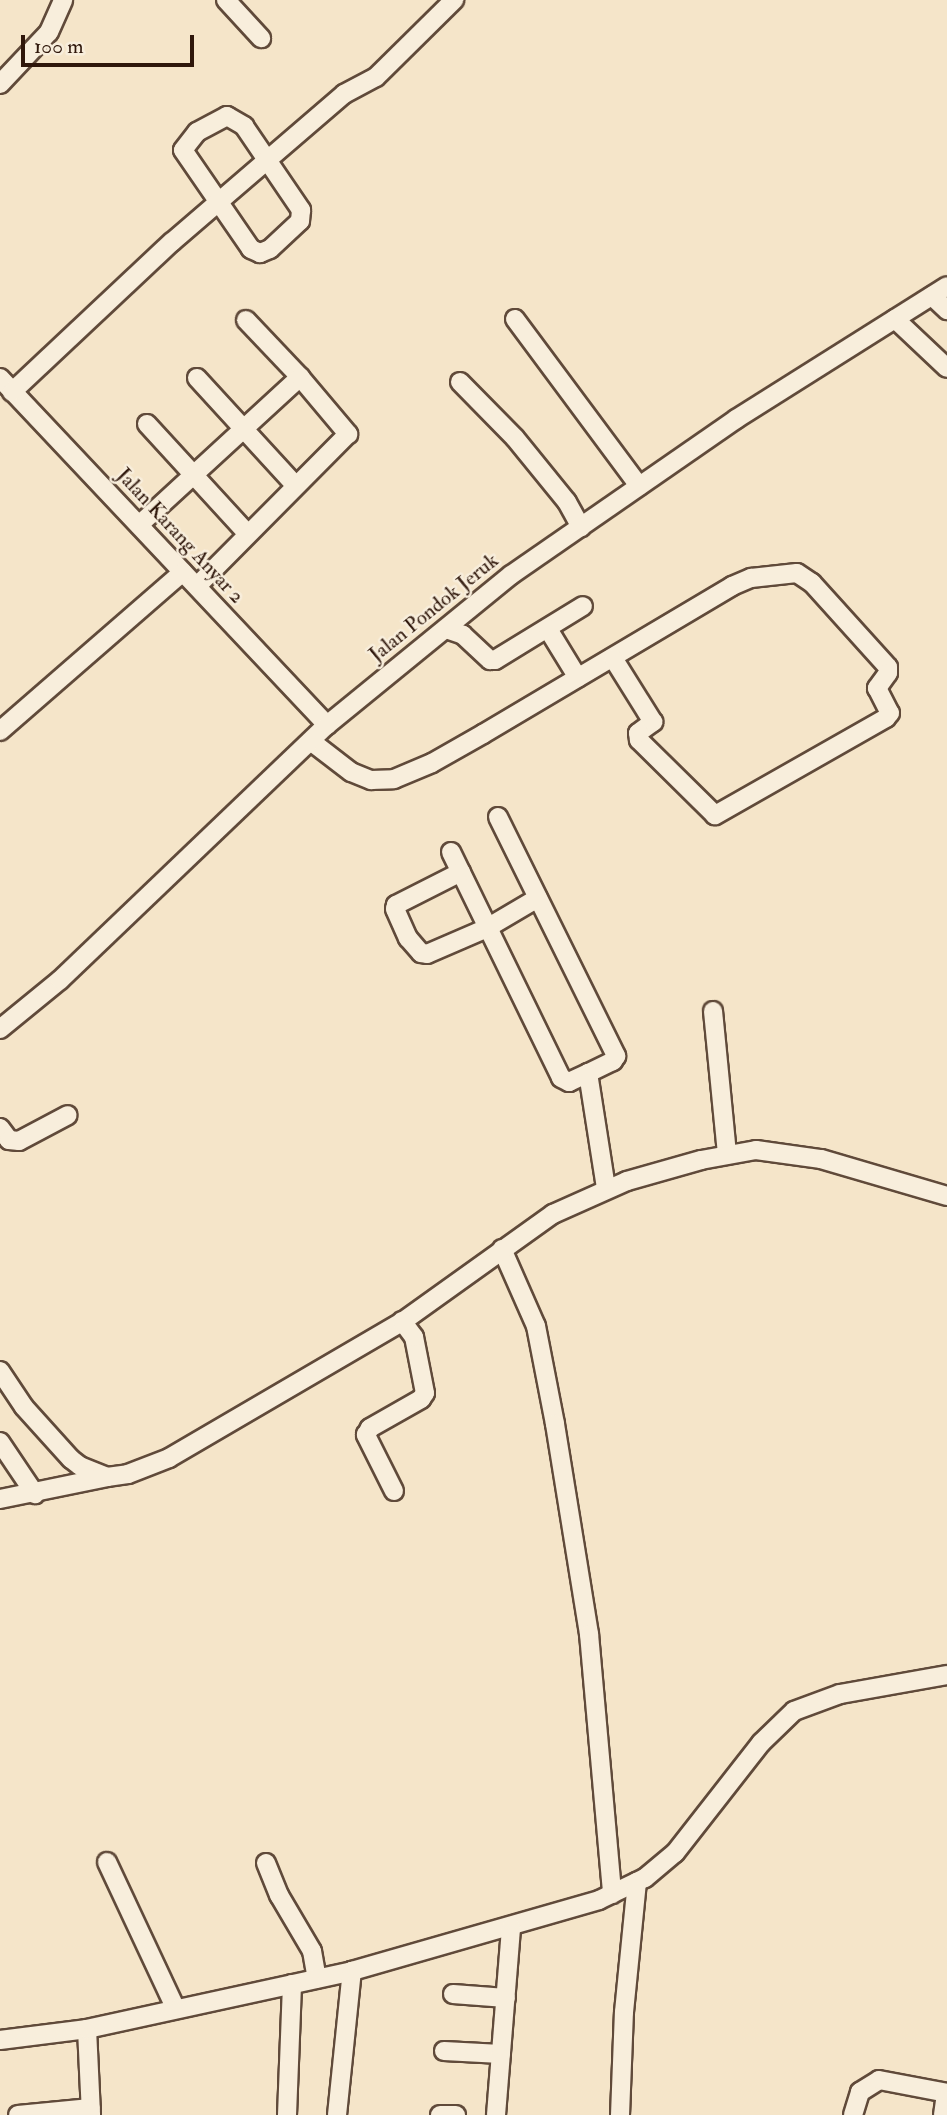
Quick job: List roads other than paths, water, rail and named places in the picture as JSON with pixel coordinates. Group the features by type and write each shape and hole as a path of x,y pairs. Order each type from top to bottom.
{"street":[{"path":"0,83 48,32 63,0"},
{"path":"226,0 261,37"},
{"path":"12,392 219,200 344,94 376,77 454,0"},
{"path":"0,56 13,69"},
{"path":"220,117 232,117 241,123 297,201 302,216 270,248 256,253 219,200 184,154 187,143 197,132 220,117"},
{"path":"940,291 947,310"},
{"name":"Jalan Pondok Jeruk","path":"0,1029 60,980 313,742 327,725 510,575 736,419 940,291"},
{"path":"514,319 639,486"},
{"path":"895,319 947,368"},
{"path":"197,586 348,434 247,320"},
{"path":"139,525 300,377"},
{"name":"Jalan Karang Anyar 2","path":"0,378 327,725"},
{"path":"197,378 295,485"},
{"path":"460,382 515,438 567,502 581,527"},
{"path":"147,424 247,533"},
{"path":"0,731 183,572"},
{"path":"313,742 351,772 371,780 394,779 442,757 613,658 677,617 741,582 751,578 797,573 812,583 888,667 888,673 877,688 890,713 886,718 715,815 638,737 638,733 653,722 613,658"},
{"path":"446,629 463,635 490,660 505,656 583,606"},
{"path":"548,629 578,678"},
{"path":"451,852 561,1078 569,1082 616,1056 498,817"},
{"path":"461,872 401,901 395,909 408,938 421,953 427,954 487,928 538,898"},
{"path":"713,1011 727,1154"},
{"path":"588,1073 606,1188"},
{"path":"0,1128 9,1140 19,1141 68,1115"},
{"path":"0,1499 128,1474 169,1458 402,1321 562,1209 606,1188 727,1154 756,1150 794,1153 947,1196"},
{"path":"502,1249 536,1326 555,1424 589,1634 612,1894"},
{"path":"394,1491 366,1435 370,1428 421,1399 425,1393 414,1337 402,1321"},
{"path":"0,1371 24,1407 71,1459 80,1466 107,1477"},
{"path":"0,1442 36,1494"},
{"path":"0,2040 88,2029 352,1971 564,1912 612,1894 637,1882 675,1853 761,1743 794,1710 840,1694 947,1675"},
{"path":"107,1862 176,2009"},
{"path":"266,1863 279,1895 312,1951 317,1979"},
{"path":"620,2115 624,2012 637,1882"},
{"path":"496,2115 512,1927"},
{"path":"337,2115 352,1971"},
{"path":"287,2115 292,1984"},
{"path":"453,1994 506,1998"},
{"path":"18,2115 91,2112 88,2029"},
{"path":"444,2051 501,2054"},
{"path":"853,2115 860,2092 879,2080 946,2093 943,2115"},
{"path":"440,2115 456,2115"}]}
